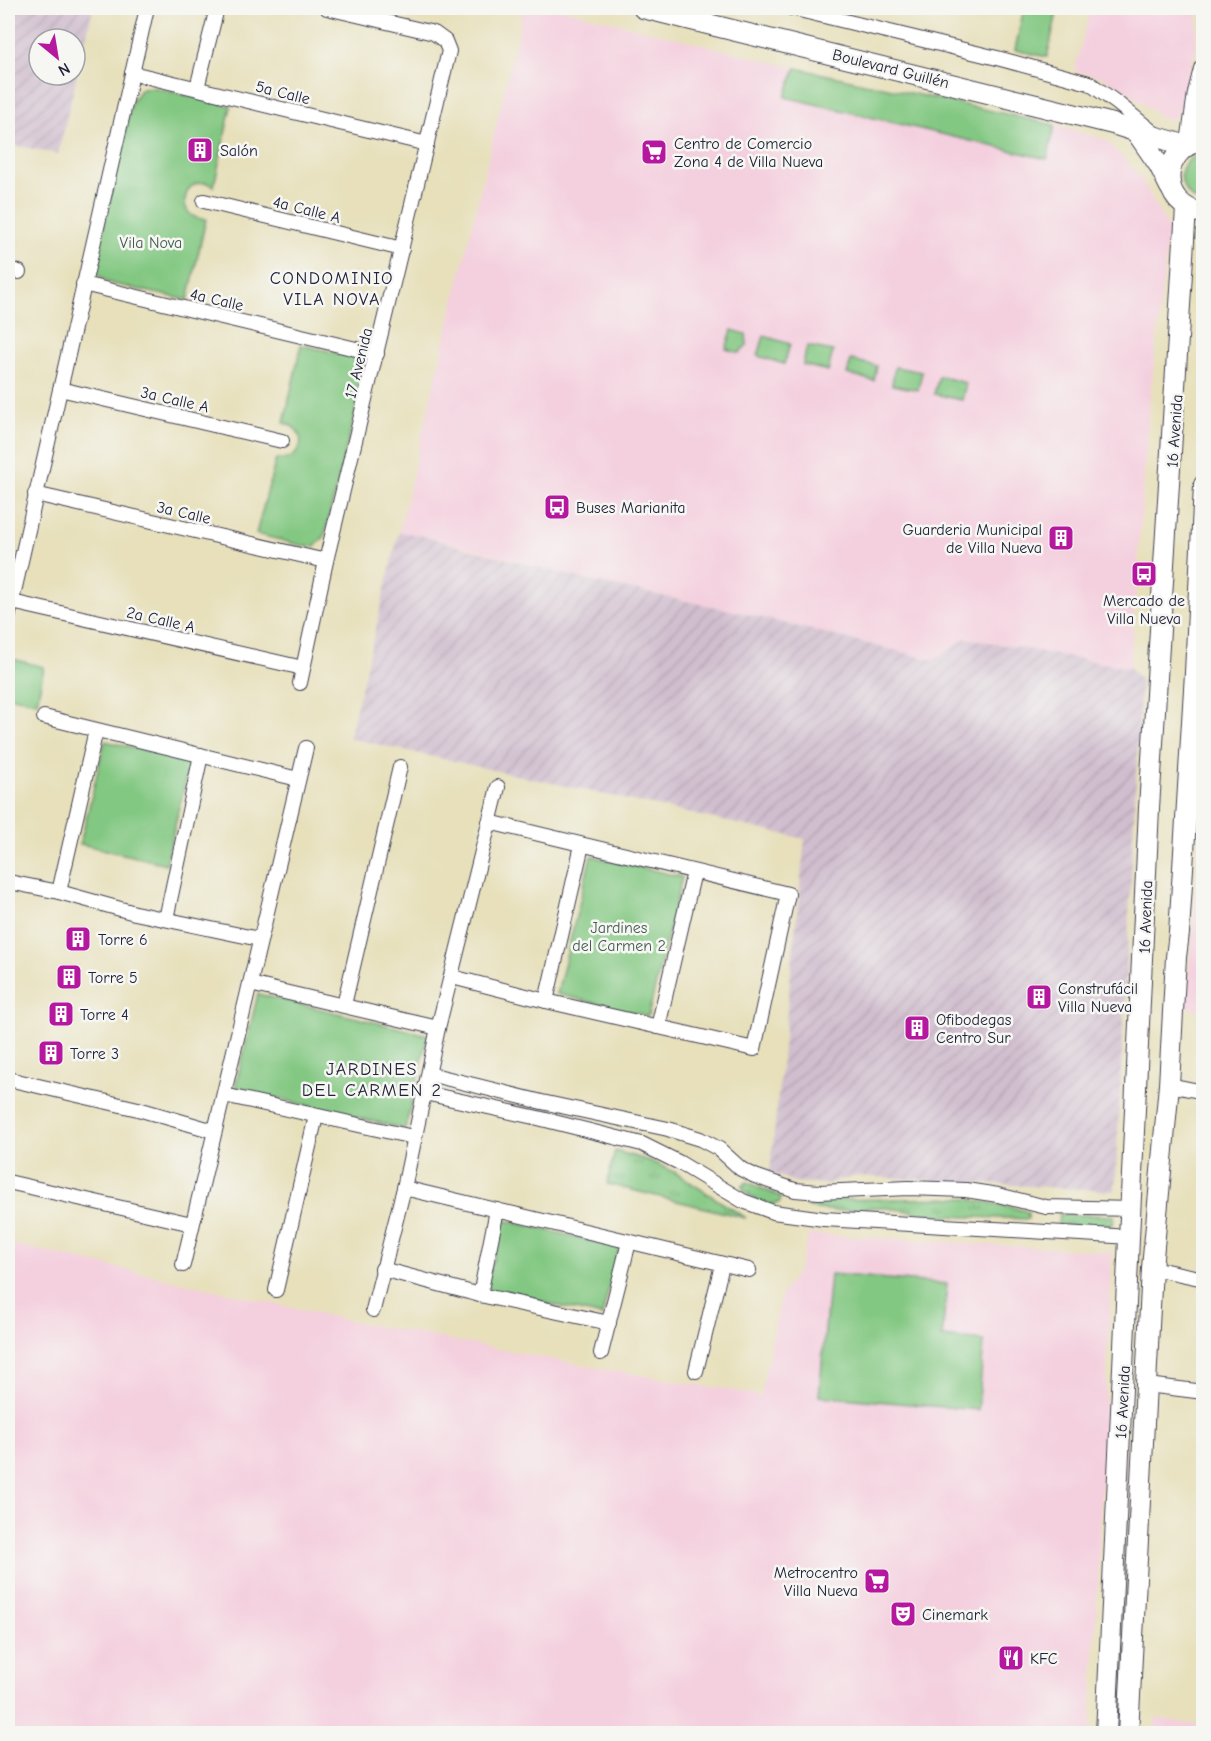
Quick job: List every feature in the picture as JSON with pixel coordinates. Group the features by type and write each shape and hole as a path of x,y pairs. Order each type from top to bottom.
{"main road":[{"name":"Boulevard Guillén","path":"643,8 1146,134 1194,143"},
{"path":"1172,190 1169,178 1171,166 1177,154 1194,143 1198,93 1203,69"},
{"path":"1146,134 1159,165 1178,200 1195,211"},
{"name":"16 Avenida","path":"1106,1734 1131,1237 1149,808 1195,211"},
{"name":"16 Avenida","path":"1128,1734 1152,1268 1169,1085 1176,957 1196,764 1203,484"},
{"path":"1144,956 1176,957"}],"street":[{"path":"8,618 147,8"},
{"path":"197,88 217,8"},
{"name":"17 Avenida","path":"300,683 326,561 449,51 445,41 434,33 327,8"},
{"path":"791,8 832,12 1089,83 1117,103 1146,134"},
{"name":"5a Calle","path":"132,73 427,144"},
{"path":"1113,124 1117,103"},
{"name":"4a Calle A","path":"204,201 402,249"},
{"name":"4a Calle","path":"84,285 377,354"},
{"name":"3a Calle A","path":"60,389 282,441"},
{"name":"3a Calle","path":"35,494 326,561"},
{"name":"2a Calle A","path":"12,602 303,668"},
{"path":"44,717 298,779"},
{"path":"59,892 96,730"},
{"path":"183,1265 306,748"},
{"path":"166,919 201,755"},
{"path":"344,1005 400,767"},
{"path":"374,1310 382,1269 404,1188 438,1028 498,787"},
{"path":"452,977 754,1049 788,894 489,822"},
{"path":"546,1001 582,845"},
{"path":"658,1027 694,872"},
{"path":"9,882 59,892 135,913 260,939"},
{"path":"250,984 438,1028"},
{"path":"429,1074 700,1139 718,1149 743,1170 775,1184 800,1190 819,1192 908,1188 966,1190 1046,1207 1132,1209"},
{"path":"8,1079 128,1107 214,1131"},
{"path":"1169,1085 1203,1092"},
{"path":"425,1093 642,1144 680,1163 729,1193 773,1212 824,1219 1131,1237"},
{"path":"224,1095 413,1137"},
{"path":"538,1118 542,1102"},
{"path":"276,1290 316,1116"},
{"path":"642,1144 648,1125"},
{"path":"729,1193 743,1170"},
{"path":"8,1182 192,1224"},
{"path":"404,1188 749,1270"},
{"path":"797,1216 800,1190"},
{"path":"1043,1231 1046,1207"},
{"path":"480,1295 497,1210"},
{"path":"601,1353 629,1242"},
{"path":"696,1371 722,1264"},
{"path":"1152,1268 1203,1279"},
{"path":"382,1269 480,1295 609,1323"},
{"path":"1147,1385 1203,1392"}],"shaded area":[{"path":"8,8 93,8 87,33 87,27 27,27 27,87 74,87 58,154 8,144"},
{"name":"Mercado de Villa Nueva","path":"524,8 557,8 796,68 1055,125 1106,140 1139,175 1169,229 1149,406 1130,668 967,638 934,660 734,611 599,583 427,537 399,532"},
{"path":"1091,8 1198,8 1196,47 1178,115 1169,120 1161,117 1123,88 1099,76 1074,71"},
{"path":"399,532 420,535 599,583 734,611 934,660 966,638 1130,668 1141,680 1115,1191 856,1176 825,1184 794,1182 770,1172 805,839 349,738"},
{"path":"1203,810 1204,1011 1186,1007"},
{"path":"809,1234 1112,1252 1091,1733 8,1734 8,1243 346,1320 598,1368 754,1394 760,1398 781,1296 800,1267"},
{"path":"1156,1718 1203,1726 1203,1733 1155,1733"}],"green space":[{"path":"1024,8 1058,8 1047,57 1015,50"},
{"path":"796,68 1055,125 1047,159 785,97"},
{"name":"Vila Nova","path":"152,87 231,106 214,186 204,183 195,184 186,196 185,205 188,212 195,217 206,219 188,300 113,284 101,278 95,266 132,101 140,90"},
{"path":"1203,154 1203,203 1201,203 1186,192 1181,176 1187,162"},
{"path":"732,330 746,334 747,345 739,353 726,349"},
{"path":"764,336 790,344 784,364 758,356"},
{"path":"301,345 351,356 361,364 365,373 324,537 315,546 308,547 256,534 276,459 292,456 298,451 300,445 298,432 284,423"},
{"path":"807,346 833,351 828,371 803,365"},
{"path":"851,360 877,366 874,381 847,374"},
{"path":"895,367 922,372 918,390 892,385"},
{"path":"939,376 966,383 962,400 934,394"},
{"path":"8,658 44,667 37,702 8,696"},
{"path":"105,741 190,761 166,864 80,844"},
{"name":"Jardines del Carmen 2","path":"591,856 682,877 648,1016 557,994"},
{"name":"Jardines del Carmen 2","path":"258,994 428,1035 405,1129 235,1088"},
{"path":"615,1151 650,1161 674,1172 746,1218 607,1184"},
{"path":"747,1182 781,1197 780,1202 770,1204 754,1198 742,1187"},
{"path":"962,1198 1028,1212 1028,1219 944,1216 880,1207 836,1211 810,1208 806,1203 816,1200"},
{"path":"1059,1214 1114,1216 1113,1225 1081,1227 1058,1225"},
{"path":"503,1220 619,1247 602,1316 486,1289"},
{"path":"830,1274 947,1284 942,1337 984,1341 978,1410 819,1396"}],"place":[{"name":"Salón","path":"200,150"},
{"name":"Centro de Comercio Zona 4 de Villa Nueva","path":"654,152"},
{"name":"Buses Marianita","path":"557,507"},
{"name":"Guarderia Municipal de Villa Nueva","path":"1061,538"},
{"name":"Mercado de Villa Nueva","path":"1144,574"},
{"name":"Torre 6","path":"78,939"},
{"name":"Torre 5","path":"69,977"},
{"name":"Construfácil Villa Nueva","path":"1039,997"},
{"name":"Torre 4","path":"61,1014"},
{"name":"Ofibodegas Centro Sur","path":"917,1028"},
{"name":"Torre 3","path":"51,1053"},
{"name":"Metrocentro Villa Nueva","path":"877,1581"},
{"name":"Cinemark","path":"903,1614"},
{"name":"KFC","path":"1011,1658"}],"district":[{"name":"CONDOMINIO VILA NOVA","path":"332,288"},
{"name":"JARDINES DEL CARMEN 2","path":"372,1079"}]}
